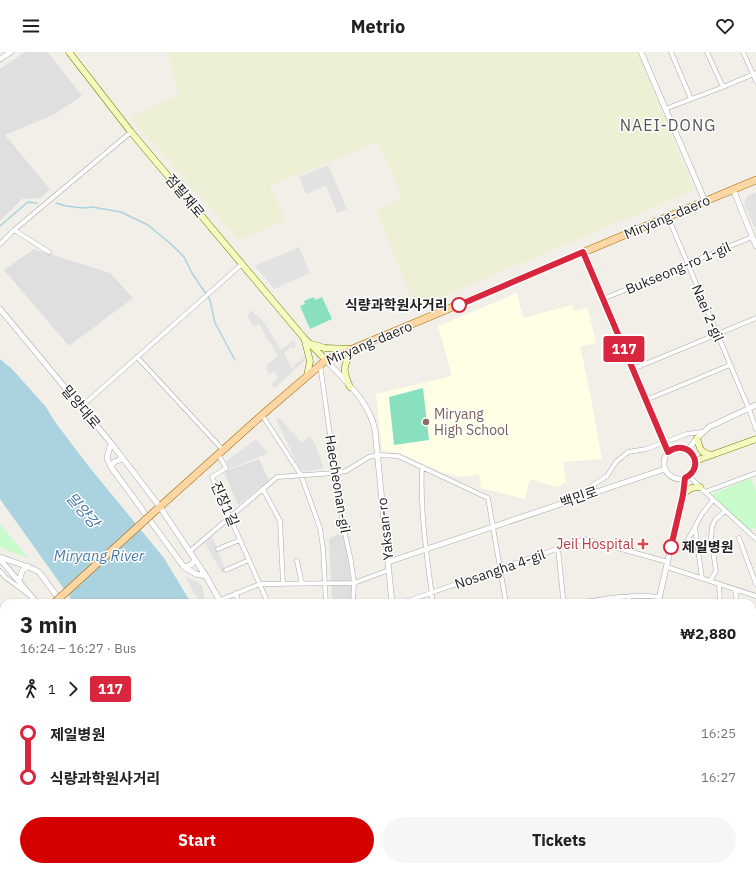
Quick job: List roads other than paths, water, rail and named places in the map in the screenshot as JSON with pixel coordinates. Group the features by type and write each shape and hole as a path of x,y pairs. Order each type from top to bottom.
{"main road":[{"name":"점필재로","path":"69,52 131,132 323,362"},
{"name":"Miryang-daero","path":"58,599 262,415 323,362 756,180"},
{"name":"점필재로","path":"306,340 310,361 307,376"},
{"path":"306,340 318,347 353,349"},
{"name":"Yaksan-ro","path":"350,388 344,368 353,349"},
{"path":"696,438 703,452 712,455"},
{"path":"695,461 756,439"},
{"path":"683,495 688,489 694,487 702,490"}],"street":[{"path":"0,59 11,52"},
{"path":"641,52 706,201"},
{"path":"671,52 691,99"},
{"path":"707,52 723,87"},
{"path":"743,52 755,74 756,81"},
{"path":"665,109 755,74"},
{"path":"0,244 14,230 131,132"},
{"path":"732,190 756,246"},
{"name":"Naei 2-gil","path":"668,217 749,409 756,429"},
{"path":"14,230 49,252"},
{"name":"Bukseong-ro 1-gil","path":"603,299 752,237"},
{"path":"583,252 668,452"},
{"path":"81,407 242,264"},
{"name":"밀양대로","path":"0,309 111,444 160,507 206,576 218,599"},
{"path":"633,369 756,318"},
{"path":"137,357 221,452"},
{"name":"Yaksan-ro","path":"323,362 363,402 373,420 392,599"},
{"name":"Haecheonan-gil","path":"323,362 335,473 354,583 353,599"},
{"path":"646,400 730,365"},
{"path":"688,450 702,432 715,424 756,405"},
{"path":"262,415 301,475 320,528 323,548 326,599"},
{"path":"591,493 593,485 607,476 616,462 628,452 646,450 687,434 702,432"},
{"path":"111,444 107,458 111,467 184,567 196,574 206,576"},
{"path":"609,599 638,595 660,597 687,477 695,467 694,456 688,450 677,448 668,452 664,461 665,469 669,475 674,478 687,477 756,539"},
{"name":"진장1길","path":"221,452 226,468 212,477 266,599"},
{"path":"189,552 276,477 335,473 346,471 369,457 377,455 398,456 488,498 505,599"},
{"path":"111,467 114,462 122,459"},
{"path":"422,467 421,494 433,599"},
{"name":"백민로","path":"388,562 665,469"},
{"path":"702,490 756,474"},
{"path":"263,489 280,521 283,584"},
{"path":"685,545 702,514 714,500"},
{"path":"710,581 716,571 712,527 715,520 725,511"},
{"path":"695,528 702,578"},
{"path":"750,534 756,532"},
{"path":"739,538 756,584"},
{"name":"Nosangha 4-gil","path":"414,599 585,539 667,564 710,581 756,596"},
{"name":"진장1길","path":"218,549 240,540"},
{"path":"558,548 564,599"},
{"path":"0,558 28,566 39,572 59,599"},
{"path":"0,558 34,599"},
{"path":"184,567 191,565 195,560"},
{"path":"226,570 249,560"},
{"path":"297,561 302,584"},
{"path":"19,581 22,571 28,566"},
{"path":"225,599 236,593 260,584 354,583 389,570"},
{"path":"0,571 5,577 30,595"},
{"path":"0,581 5,577"},
{"path":"719,584 720,599"},
{"path":"735,589 736,599"},
{"path":"236,593 238,599"}],"water":[{"name":"Miryang River","path":"0,359 12,369 46,407 55,422 90,468 164,558 189,599 71,599 0,499"}],"waterway":[{"path":"0,226 28,202 37,203"},
{"path":"56,203 66,206 83,208 92,207 121,212 148,225 171,244 184,257 192,273 210,300 215,323 235,360"}],"place":[{"name":"식량과학원사거리","path":"459,305"},
{"name":"Miryang High School","path":"426,422"},
{"name":"Jeil Hospital","path":"643,544"},
{"name":"제일병원","path":"671,547"}],"district":[{"name":"NAEI-DONG","path":"668,125"}],"water label":[{"name":"밀양강","path":"83,510"}]}
